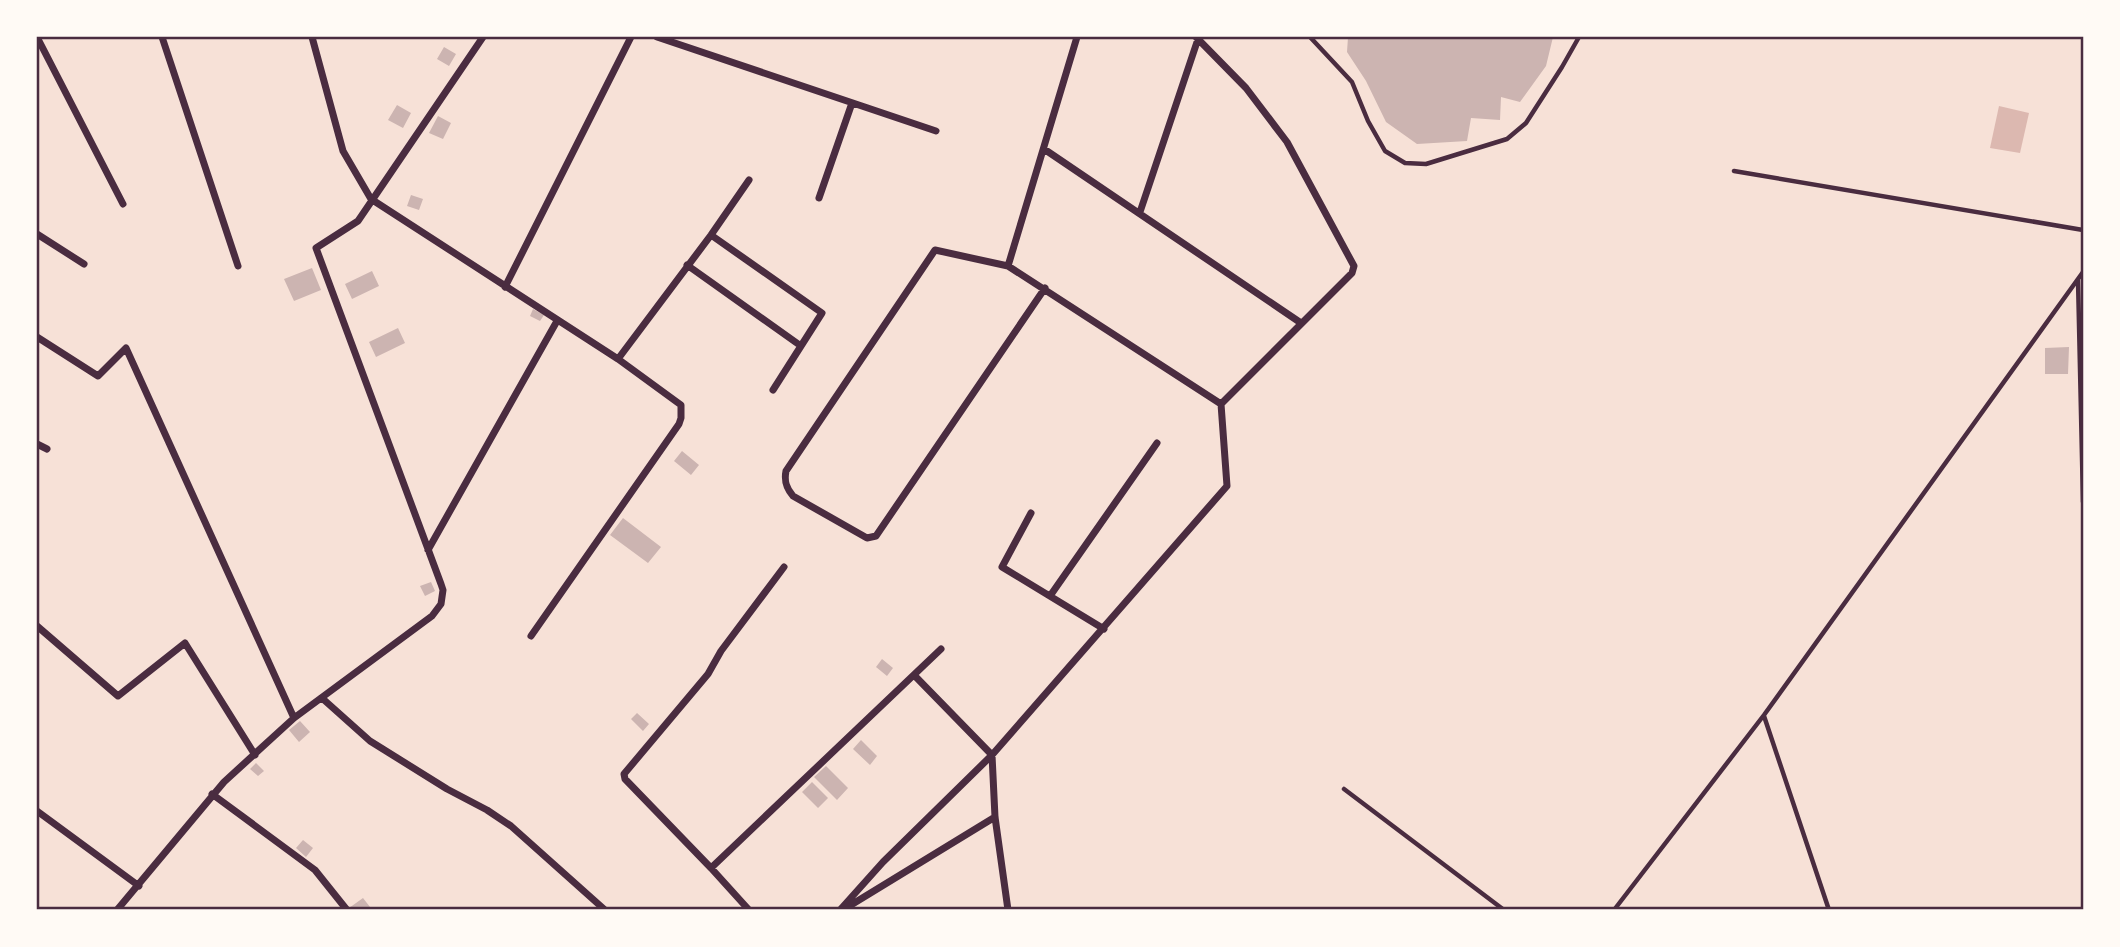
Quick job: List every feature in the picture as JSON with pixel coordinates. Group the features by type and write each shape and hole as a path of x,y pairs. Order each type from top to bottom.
{"street":[{"path":"37,37 122,204"},
{"path":"162,37 238,266"},
{"path":"312,37 343,152 371,199 618,359 679,403 681,408 679,424 531,636"},
{"path":"121,909 212,794 294,718 323,699 432,615 441,604 443,590 316,251 317,246 356,224 483,37"},
{"path":"505,287 631,37"},
{"path":"657,37 936,131"},
{"path":"1008,266 1077,37"},
{"path":"841,910 883,862 992,755 1228,484 1221,404 1352,273 1353,263 1280,133 1246,88 1197,38 1140,212"},
{"path":"818,198 852,103"},
{"path":"1044,149 1301,323"},
{"path":"618,359 749,180"},
{"path":"37,234 84,264"},
{"path":"711,235 822,311 773,390"},
{"path":"1045,288 876,536 867,538 793,496 786,484 786,471 933,251 939,250 1008,266 1045,288 1221,404"},
{"path":"687,265 801,346"},
{"path":"428,550 557,321"},
{"path":"37,337 98,376 126,348 294,718"},
{"path":"1050,596 1157,443"},
{"path":"37,444 47,449"},
{"path":"1031,513 1002,567 1104,629"},
{"path":"748,910 625,779 626,769 708,674 721,651 784,567"},
{"path":"37,626 118,696 185,642 255,755"},
{"path":"711,868 941,649"},
{"path":"914,675 992,755 995,817 1008,910"},
{"path":"323,699 370,741 505,821 605,910"},
{"path":"212,794 315,870 347,910"},
{"path":"37,811 139,886"},
{"path":"841,910 995,817"}],"lane":[{"path":"1310,37 1352,82 1385,151 1405,163 1426,164 1507,139 1525,123 1579,37"},
{"path":"1734,171 2083,230"},
{"path":"1614,910 1763,715 2083,272"},
{"path":"2078,279 2083,502"},
{"path":"1763,715 1829,910"},
{"path":"1344,789 1504,910"}],"shaded area":[{"path":"1999,106 2029,113 2020,153 1990,148"}],"building":[{"path":"1348,37 1553,37 1546,66 1520,102 1501,97 1500,120 1471,118 1467,141 1417,144 1386,122 1366,81 1347,52"},
{"path":"444,47 456,54 449,66 437,59"},
{"path":"397,105 411,113 403,128 388,120"},
{"path":"438,116 451,123 443,139 429,133"},
{"path":"411,195 423,199 419,210 407,206"},
{"path":"312,268 321,290 294,301 284,279"},
{"path":"372,271 379,286 352,299 345,284"},
{"path":"533,309 544,315 540,321 530,316"},
{"path":"398,328 405,343 376,357 369,342"},
{"path":"2069,347 2068,374 2045,374 2045,348"},
{"path":"682,451 699,465 691,475 674,461"},
{"path":"623,518 661,547 648,563 610,535"},
{"path":"431,582 435,591 425,596 420,586"},
{"path":"882,659 893,668 887,676 876,667"},
{"path":"637,713 649,724 643,731 631,719"},
{"path":"300,721 310,732 299,742 289,730"},
{"path":"861,740 877,756 870,765 853,749"},
{"path":"256,763 264,771 258,776 250,769"},
{"path":"826,766 848,788 837,800 814,777"},
{"path":"812,782 828,798 818,808 802,792"},
{"path":"303,840 313,848 306,857 296,848"},
{"path":"363,898 370,907 366,910 349,908"}]}
